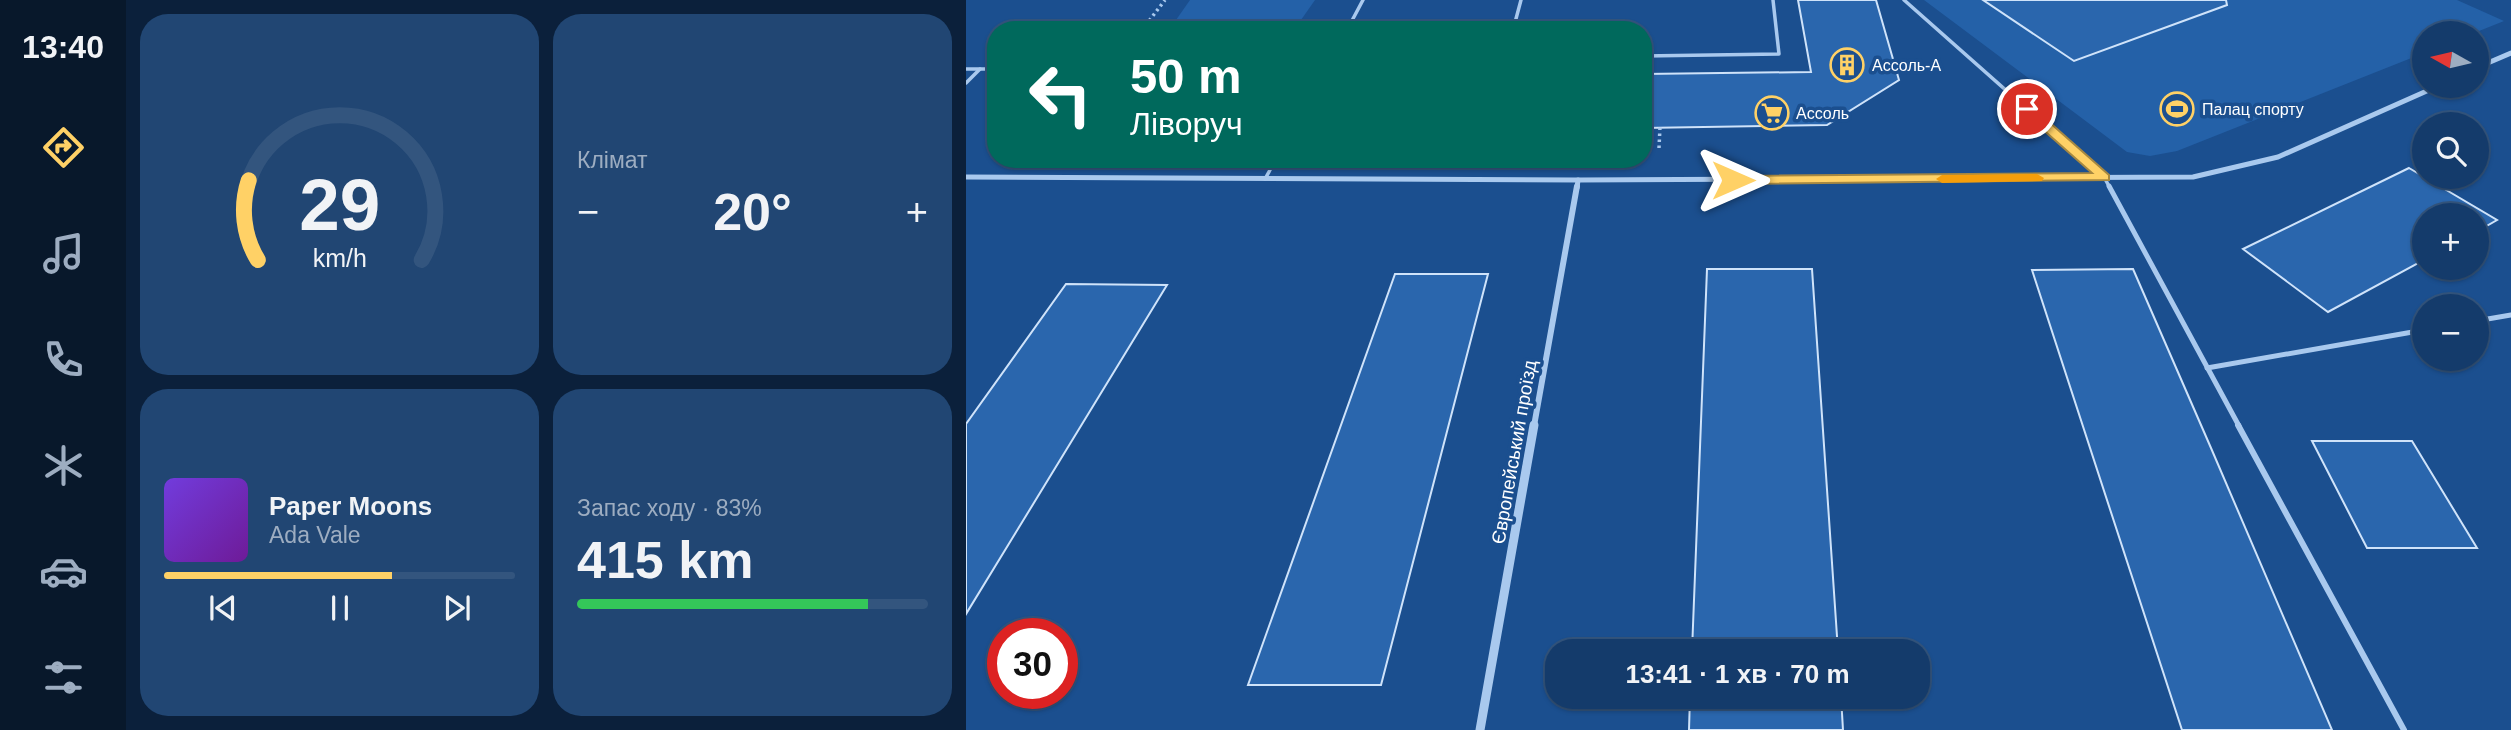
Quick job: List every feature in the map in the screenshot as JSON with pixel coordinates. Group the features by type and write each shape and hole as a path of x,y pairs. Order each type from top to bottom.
{"street":[{"path":"2489,62 2511,53"},
{"path":"966,177 1578,180 2193,177 2278,157 2412,98"},
{"name":"Європейський проїзд","path":"1480,730 1578,180"}],"lane":[{"path":"1352,21 1363,0"},
{"path":"1515,21 1521,0"},
{"path":"1652,56 1779,54 1773,0"},
{"path":"1904,0 2104,177 2404,730"},
{"path":"966,69 987,69"},
{"path":"966,83 981,69"},
{"path":"1265,179 1271,168"},
{"path":"2489,319 2511,315"},
{"path":"2207,368 2412,332"}],"path":[{"path":"1149,21 1165,0"}],"shaded area":[{"path":"1190,0 1315,0 1300,21 1175,21"},
{"name":"Палац спорту","path":"1924,0 2457,0 2504,21 2489,27 2489,21 2412,21 2412,58 2177,151 2150,156 2127,152"}],"building":[{"name":"Ассоль-А","path":"1798,0 1876,0 1899,80 1827,125 1652,128 1652,74 1811,72"},
{"path":"1983,0 2226,0 2227,5 2074,61"},
{"path":"2409,168 2412,170 2412,189 2445,189 2468,203 2412,203 2412,266 2328,312 2243,249"},
{"path":"2489,215 2497,220 2489,225"},
{"path":"1707,269 1812,269 1837,639 1692,639"},
{"path":"2133,269 2332,730 2182,730 2032,270"},
{"path":"1395,274 1488,274 1381,685 1248,685"},
{"path":"1066,284 1167,285 966,614 966,424"},
{"path":"2312,441 2412,441 2477,548 2367,548"},
{"path":"1690,709 1842,709 1843,730 1689,730"}],"slow traffic":[{"path":"1942,179 2037,178"}],"place":[{"name":"Ассоль-А","path":"1847,65"},
{"name":"Палац спорту","path":"2177,109"},
{"name":"Ассоль","path":"1772,113"}],"route":[{"path":"1733,180 2104,177 2027,109"}]}
